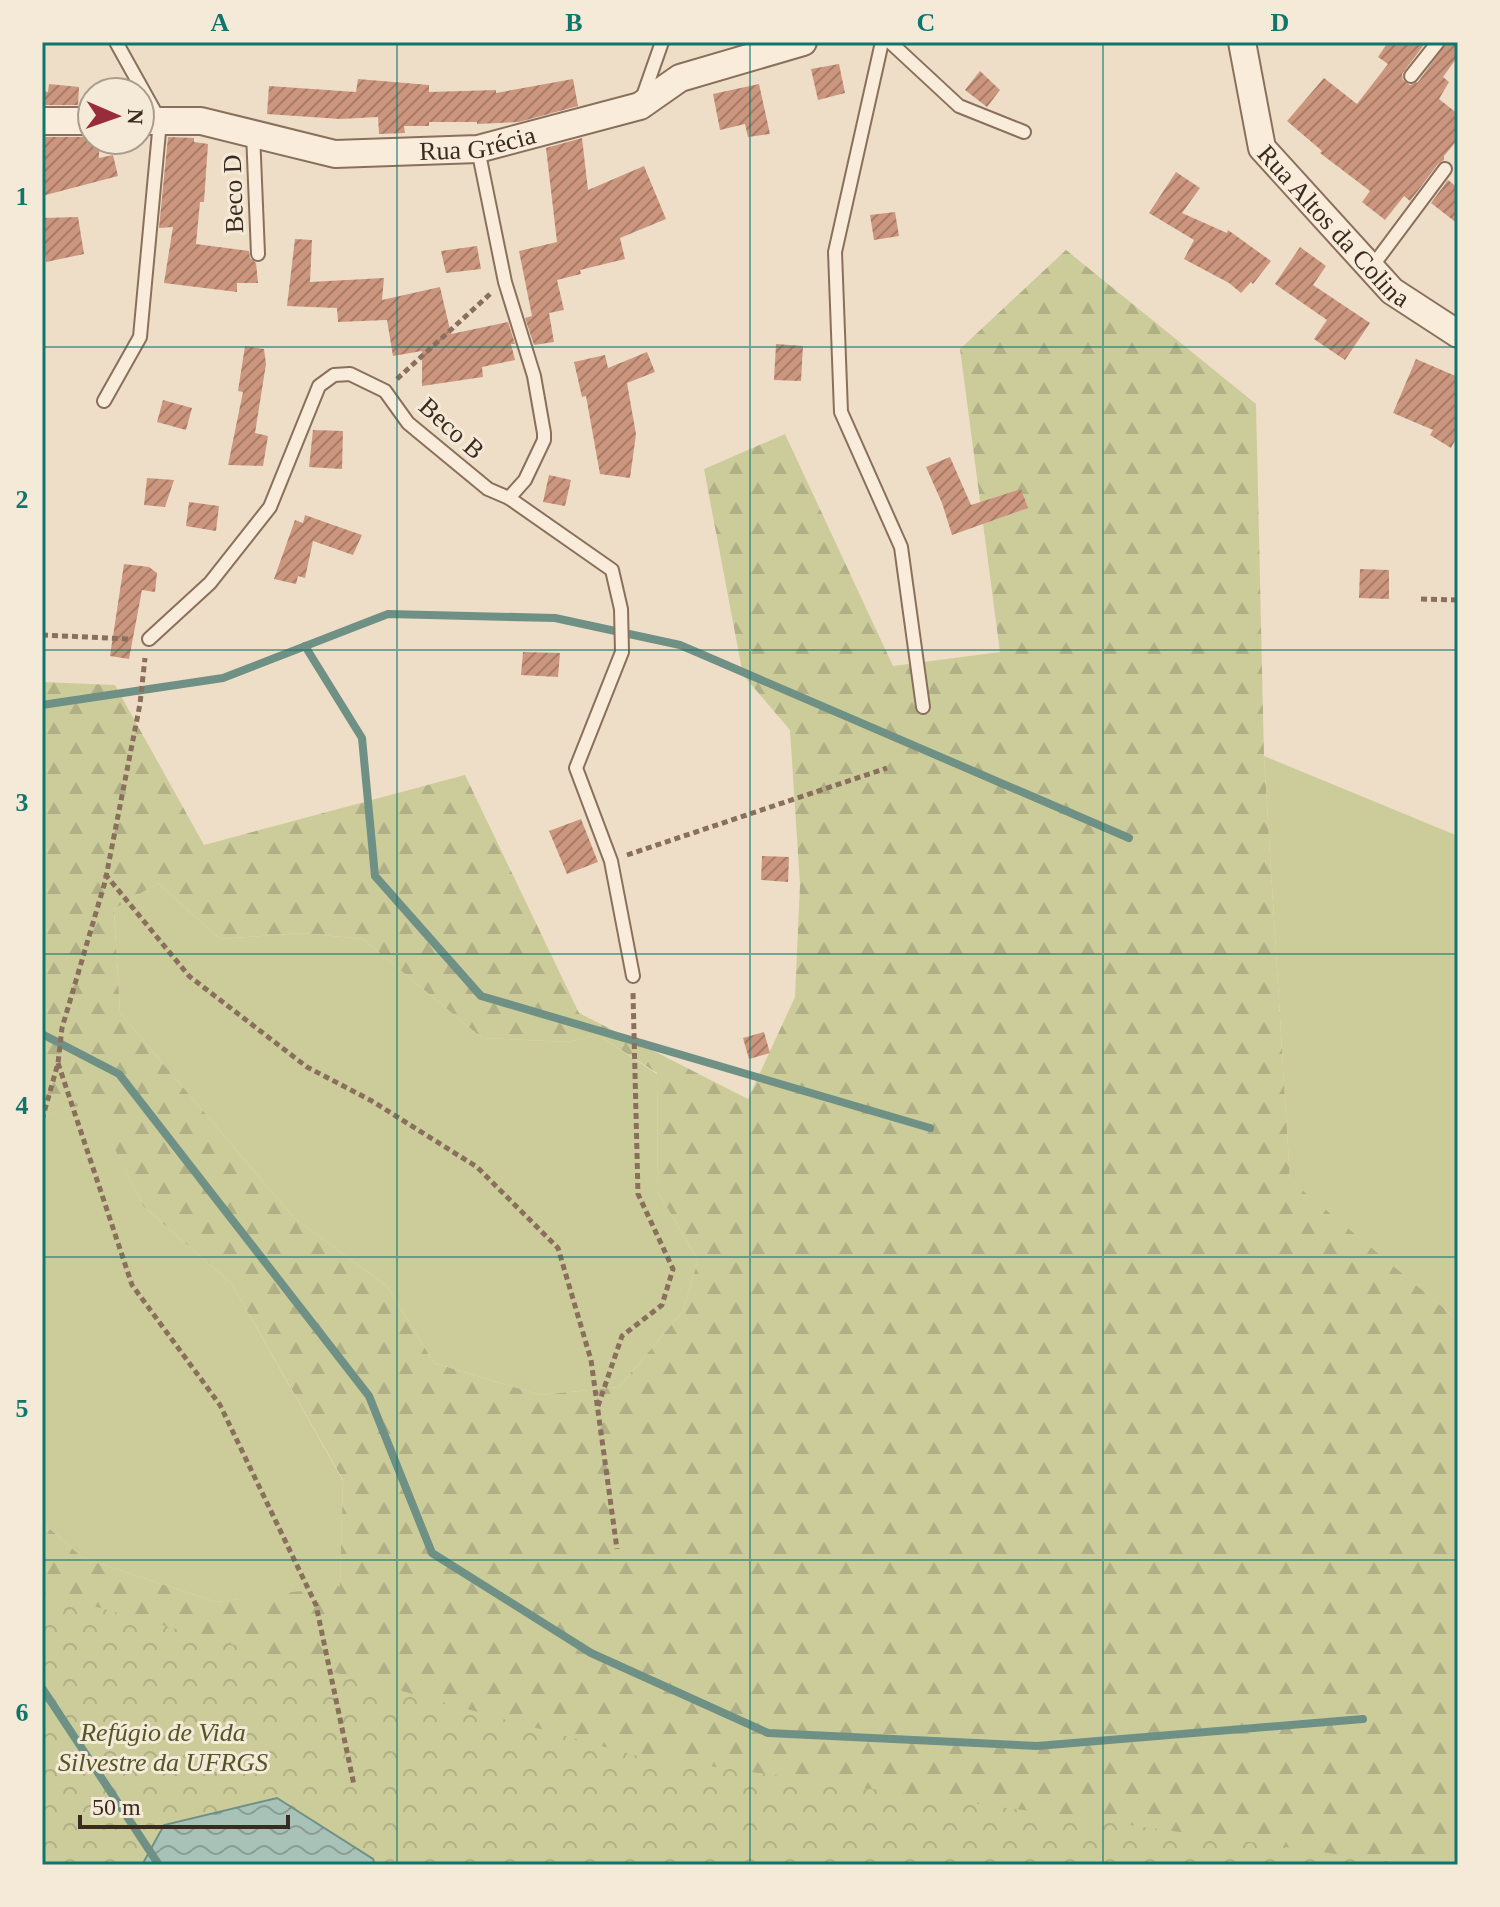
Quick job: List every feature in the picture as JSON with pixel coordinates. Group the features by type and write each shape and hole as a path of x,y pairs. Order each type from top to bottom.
{"street":[{"name":"Rua Grécia","path":"156,121 201,121 335,154 478,149 640,106 680,78 803,42"},
{"name":"Rua Altos da Colina","path":"1242,42 1262,148 1392,291 1458,334"},
{"path":"42,121 76,121"}],"lane":[{"path":"116,42 131,76"},
{"path":"640,106 662,42"},
{"path":"882,42 835,252 841,412 901,547 923,707"},
{"path":"890,42 959,106 1024,132"},
{"path":"1411,76 1438,42"},
{"name":"Beco D","path":"253,132 258,254"},
{"path":"478,149 505,282 534,376 545,437 525,480 509,498"},
{"path":"104,401 140,337 148,156"},
{"path":"1371,268 1445,169"},
{"name":"Beco B","path":"149,639 210,583 270,507 319,386 334,375 350,374 385,391 408,423 488,489 509,498 612,570 621,609 622,652 576,768 611,861"},
{"path":"611,861 633,976"}],"path":[{"path":"385,391 505,282"},
{"path":"1421,599 1458,600"},
{"path":"42,635 149,639"},
{"path":"42,1120 58,1063 62,1028 105,874 140,704 142,674"},
{"path":"611,861 887,768"},
{"path":"105,874 189,976 307,1067 372,1101 477,1167 558,1248 591,1360 617,1549"},
{"path":"598,1406 622,1336 662,1305 673,1269 638,1194 633,976"},
{"path":"58,1063 132,1285 220,1405 316,1605 354,1785"}],"green space":[{"path":"1066,250 1256,404 1264,756 1290,1180 1458,1320 1458,1865 42,1865 42,1522 83,1558 216,1602 340,1586 343,1480 232,1284 144,1207 91,1102 42,1117 42,682 115,685 204,845 465,775 579,1013 748,1099 795,997 800,885 790,730 743,675 704,469 785,434 893,666 1000,652 960,349","holes":["158,883 220,939 301,933 363,939 482,1038 569,1042 598,1035 657,1073 658,1192 698,1260 683,1311 619,1387 540,1395 434,1363 387,1286 294,1218 120,1013 114,909"]},
{"path":"1264,756 1458,836 1458,1320 1290,1181"},
{"path":"158,883 220,939 301,933 363,939 482,1038 569,1042 598,1035 657,1074 658,1192 698,1260 683,1311 619,1387 540,1395 434,1363 387,1286 294,1218 120,1013 114,909"},
{"path":"91,1101 144,1207 232,1284 343,1481 340,1587 216,1602 83,1558 42,1522 42,1117"},
{"name":"Refúgio de Vida Silvestre da UFRGS","path":"42,1592 638,1756 1414,1865 42,1865"}],"water":[{"path":"277,1798 373,1859 375,1865 142,1865 164,1825"}],"building":[{"path":"1388,42 1426,42 1402,74 1403,80 1410,85 1418,82 1447,42 1458,42 1458,56 1443,77 1449,82 1439,99 1458,114 1458,139 1410,201 1404,196 1385,220 1362,202 1370,191 1320,153 1322,151 1287,121 1324,78 1357,104 1388,64 1378,57"},
{"path":"839,64 845,93 818,100 811,69"},
{"path":"980,71 1000,90 987,107 965,90"},
{"path":"358,79 429,85 429,92 496,90 496,93 573,79 578,106 519,122 429,122 429,126 404,126 405,133 379,134 378,117 340,119 267,114 269,86 356,92"},
{"path":"49,84 76,87 76,105 42,105 42,91 48,92"},
{"path":"759,84 770,134 748,137 745,124 720,130 713,94"},
{"path":"42,137 76,137 76,156 113,156 118,176 42,196"},
{"path":"168,137 194,138 194,142 208,144 204,202 200,202 196,244 249,251 250,258 256,263 258,283 237,283 237,292 164,283 173,227 159,228"},
{"path":"582,138 588,190 644,166 666,219 620,238 625,259 580,270 581,274 557,280 564,310 549,313 554,342 534,345 525,318 532,316 519,251 557,242 546,148"},
{"path":"1176,172 1200,188 1182,213 1227,233 1228,230 1271,261 1253,284 1251,282 1241,293 1229,283 1184,259 1194,240 1149,213"},
{"path":"1448,180 1458,188 1458,224 1431,203"},
{"path":"895,212 899,236 874,240 870,215"},
{"path":"78,217 84,254 46,262 42,218"},
{"path":"295,239 312,240 310,282 384,278 382,300 440,287 451,334 508,322 515,344 511,344 515,360 482,367 483,377 422,386 422,351 393,356 387,320 338,322 337,308 287,306"},
{"path":"477,246 481,269 446,273 441,251"},
{"path":"1300,247 1326,266 1313,285 1370,323 1345,360 1314,339 1327,320 1275,284"},
{"path":"776,344 803,346 801,381 774,380"},
{"path":"245,346 264,349 266,364 255,433 268,436 263,466 228,465 243,392 238,391"},
{"path":"647,352 655,372 627,383 636,434 630,478 600,474 586,396 582,397 574,362 605,355 608,368"},
{"path":"1416,359 1458,377 1458,435 1451,448 1430,435 1433,430 1393,413"},
{"path":"163,400 192,408 186,430 157,422"},
{"path":"313,430 343,431 342,469 309,467"},
{"path":"950,457 971,505 1021,489 1028,508 952,535 926,467"},
{"path":"549,475 571,480 565,506 543,502"},
{"path":"147,478 174,480 165,507 144,505"},
{"path":"189,502 219,506 216,531 186,526"},
{"path":"305,515 362,535 353,555 313,541 305,578 298,576 296,584 274,579 295,520 303,523"},
{"path":"124,564 149,567 157,573 155,592 142,590 129,659 110,656"},
{"path":"1360,569 1389,570 1389,599 1359,598"},
{"path":"523,652 560,653 558,677 521,675"},
{"path":"581,819 598,862 567,874 549,831"},
{"path":"762,856 789,857 788,882 761,880"},
{"path":"764,1032 770,1053 749,1059 743,1038"}],"waterway":[{"path":"42,705 223,678 388,614 555,618 680,645 1129,838"},
{"path":"305,646 362,738 375,876 481,996 930,1128"},
{"path":"42,1034 119,1074 369,1396 432,1553 591,1653 768,1733 1037,1746 1363,1719"},
{"path":"42,1688 159,1865"}]}
